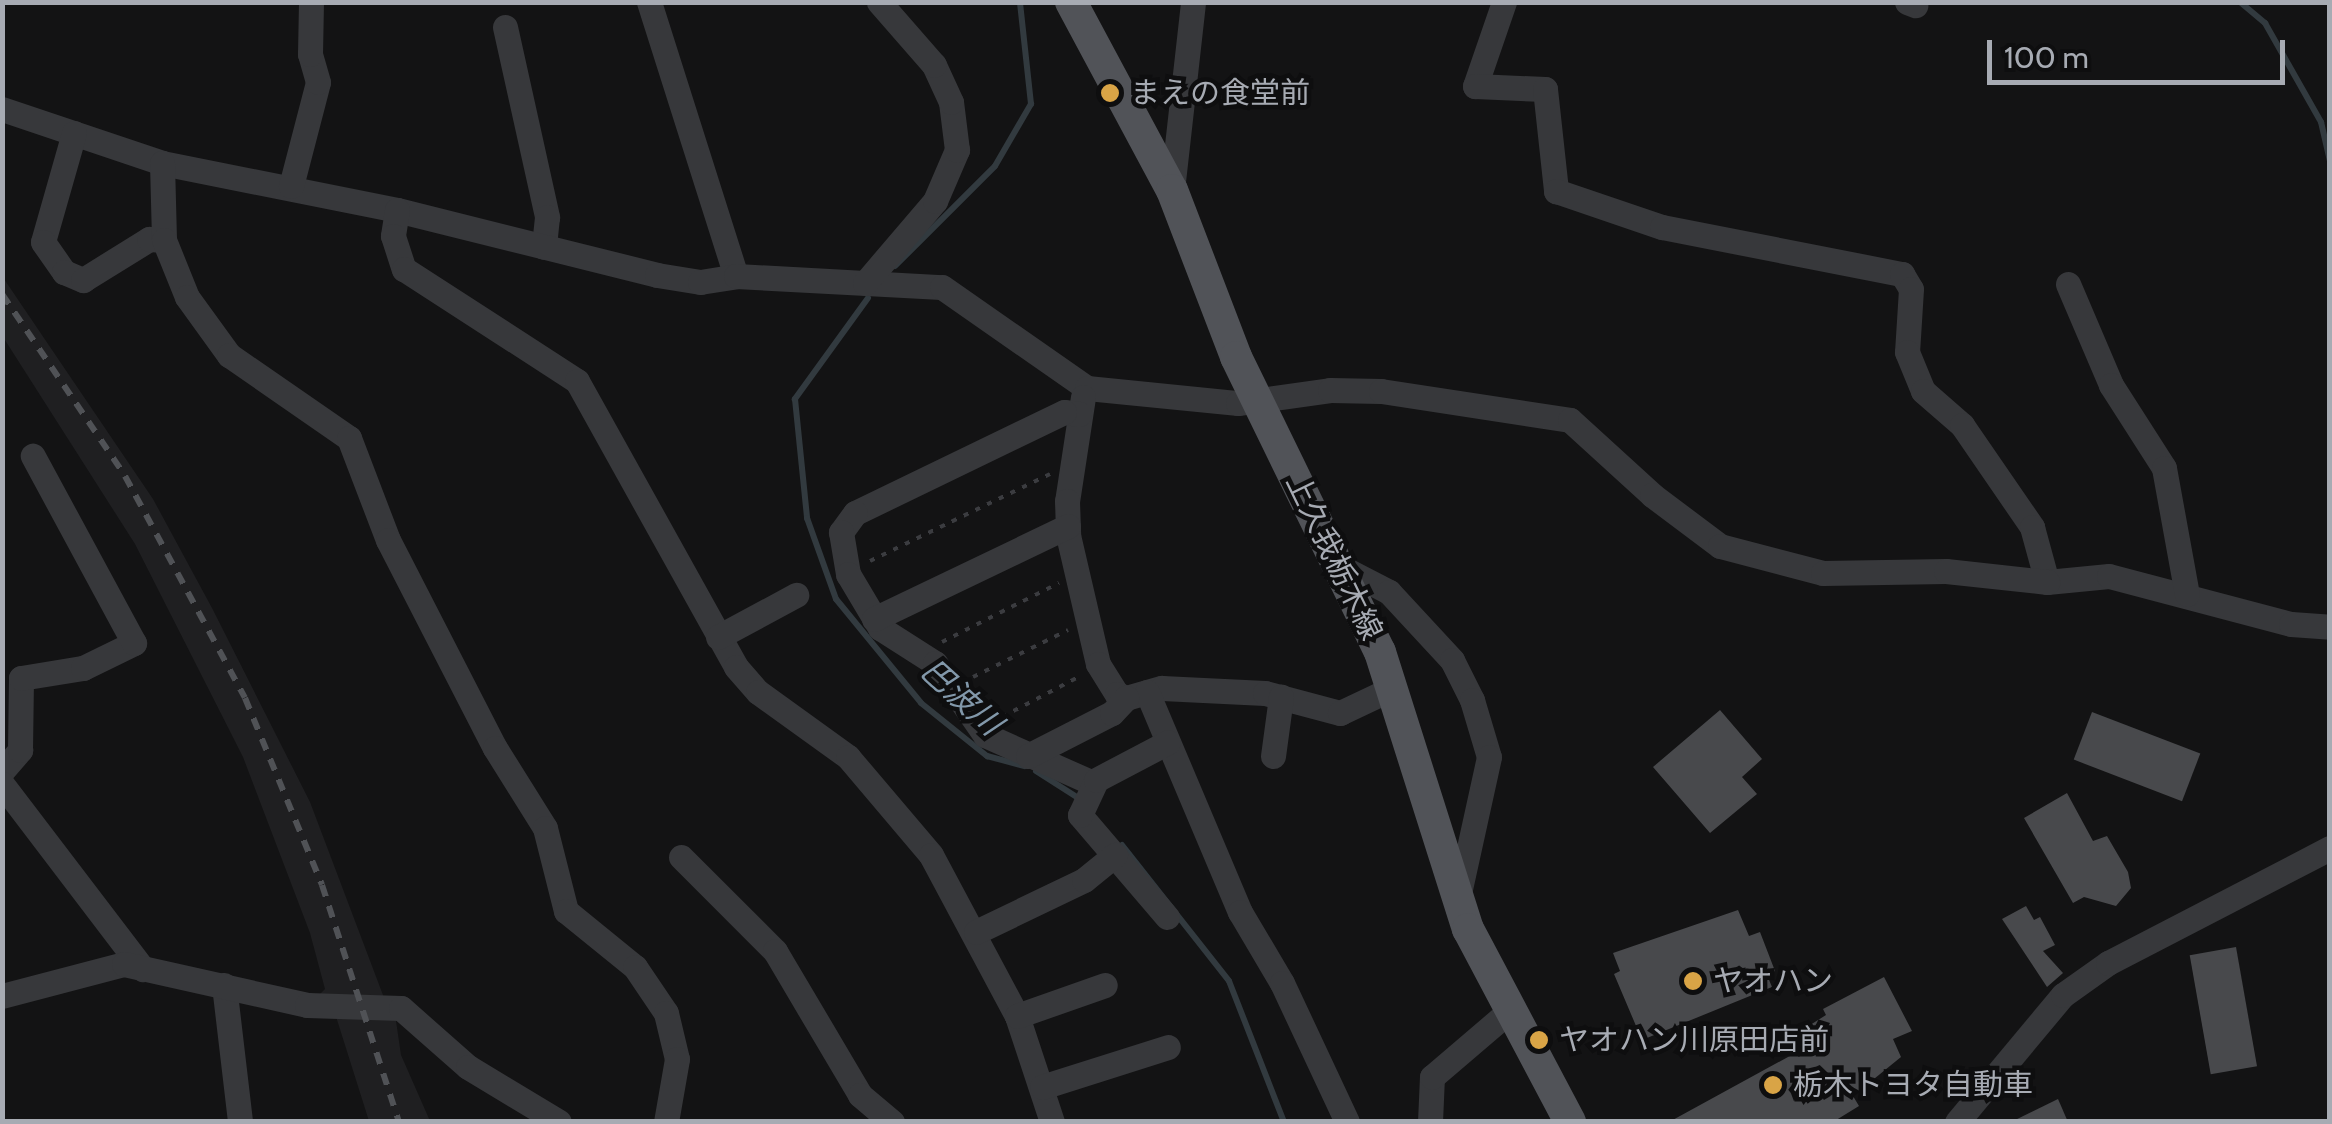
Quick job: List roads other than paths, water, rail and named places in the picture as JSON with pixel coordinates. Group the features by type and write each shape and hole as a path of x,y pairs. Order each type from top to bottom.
{"main road":[{"name":"上久我栃木線","path":"1072,2 1172,190 1256,400 1341,567 1393,688 1458,898 1508,1012 1570,1122"}],"street":[{"path":"291,186 318,82 310,54 310,2"},
{"path":"649,2 736,276"},
{"path":"865,283 934,201 958,150 951,102 934,65 880,2"},
{"path":"1172,190 1194,2"},
{"path":"1504,2 1475,86 1544,89 1556,192 1662,227 1902,274 1911,289 1907,352 1923,390 1962,426 2032,526 2046,582"},
{"path":"505,27 548,217 544,247"},
{"path":"2,109 162,163 291,186 700,282 736,276 942,286 1086,388 1256,400 1330,390 1381,392 1570,420 1652,495 1720,546 1823,573 1946,571 2046,582 2109,576 2291,624 2330,627"},
{"path":"74,133 43,242 64,272 83,280 149,239 164,240"},
{"path":"162,163 164,240 175,277 229,355 349,438 388,540 494,748 545,828 566,911 635,967 666,1013 677,1059 666,1122"},
{"path":"397,210 394,236 404,269 564,370 593,402 718,637 758,692 848,757 890,802 950,882 1017,1016 1052,1122"},
{"path":"2068,284 2111,385 2164,468 2187,594"},
{"path":"1086,388 1070,473 1068,526 1075,578 1099,667 1137,695 1168,742 1240,912 1282,983 1347,1122"},
{"path":"1079,414 1064,412 855,513 841,532 845,564 874,619 924,656 950,684 980,728 1087,794 1115,854 1167,916"},
{"path":"2,771 20,750 21,678 83,668 134,643 34,456"},
{"path":"874,619 1068,526"},
{"path":"1341,567 1389,592 1452,660 1472,700 1489,757 1487,786 1458,898"},
{"path":"718,637 796,596"},
{"path":"1028,756 1137,695 1217,690 1282,697 1340,713 1393,688"},
{"path":"1273,756 1282,697"},
{"path":"1087,794 1168,742"},
{"path":"2,784 142,969"},
{"path":"1957,1122 2063,995 2108,963 2330,848"},
{"path":"976,932 1084,880 1115,854"},
{"path":"681,857 775,951 860,1095 892,1122"},
{"path":"2,996 102,966 142,969 308,1004 401,1008 468,1067 559,1122"},
{"path":"224,985 240,1122"},
{"path":"1017,1016 1106,985"},
{"path":"1430,1122 1432,1077 1508,1012"},
{"path":"1042,1087 1168,1048"}],"waterway":[{"name":"巴波川","path":"895,266 995,166 1031,104 1020,2"},
{"path":"2240,2 2265,23 2321,122 2330,160"},
{"name":"巴波川","path":"868,298 795,399 807,518 836,599 921,703 987,756 1025,766"},
{"name":"巴波川","path":"1036,771 1080,799"},
{"name":"巴波川","path":"1122,845 1229,981 1284,1122"}],"railway":[{"path":"2,294 125,476 245,698 322,885 399,1122"}],"place":[{"name":"まえの食堂前","path":"1110,93"},
{"name":"ヤオハン","path":"1693,981"},
{"name":"ヤオハン川原田店前","path":"1539,1040"},
{"name":"栃木トヨタ自動車","path":"1773,1085"}]}
